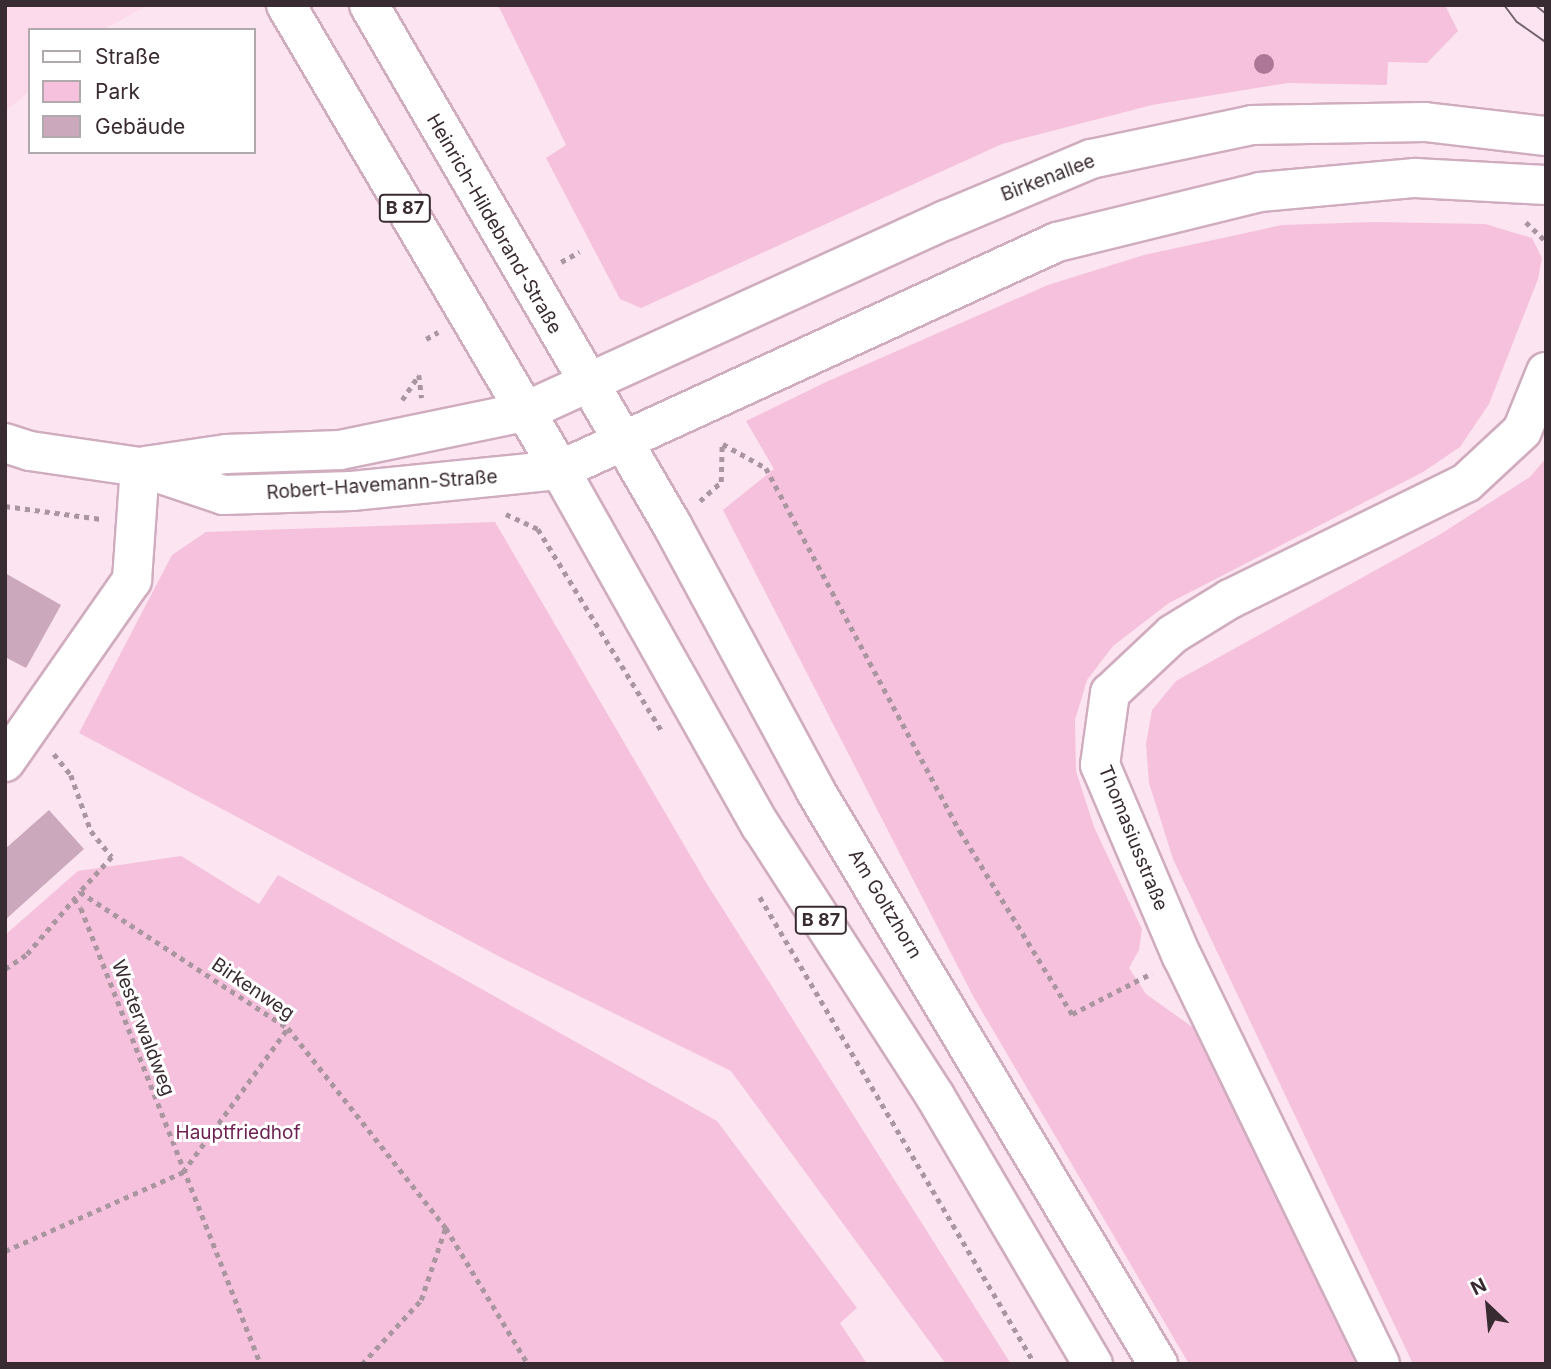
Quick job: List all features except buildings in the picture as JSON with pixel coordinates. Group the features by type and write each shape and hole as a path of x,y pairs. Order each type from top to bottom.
{"street":[{"name":"B 87","path":"286,5 560,470 761,827 935,1096 1093,1364"},
{"name":"Heinrich-Hildebrand-Straße","path":"369,5 585,381 622,440"},
{"name":"Birkenallee","path":"585,381 1091,159 1252,125 1425,122 1546,136"},
{"path":"622,440 1057,243 1260,192 1415,178 1546,185"},
{"name":"Thomasiusstraße","path":"1381,1364 1182,957 1100,765 1110,693 1173,634 1230,600 1466,484 1522,431 1546,372"},
{"name":"Robert-Havemann-Straße","path":"140,467 226,454 340,450 524,412 585,381"},
{"name":"Robert-Havemann-Straße","path":"5,443 30,451 140,467 223,495 352,491 560,470 622,440"},
{"name":"Am Goltzhorn","path":"622,440 815,790 1158,1364"},
{"path":"5,762 18,721 132,580 140,467"}],"path":[{"path":"1521,217 1546,241"},
{"path":"723,444 766,468 960,831 1072,1014 1182,957"},
{"path":"5,506 136,524"},
{"path":"501,511 538,529 670,745"},
{"path":"5,969 27,954 112,857 91,831 71,775 18,721"},
{"path":"754,888 1035,1364"},
{"name":"Birkenweg","path":"80,892 288,1028 446,1228 528,1364"},
{"name":"Westerwaldweg","path":"74,900 81,908 261,1364"},
{"path":"5,1251 183,1172 288,1028"},
{"path":"362,1364 421,1300 446,1228"}],"shaded area":[{"path":"5,5 149,5 106,28 28,28 28,93 5,112"}],"green space":[{"path":"498,5 1445,5 1458,31 1427,63 1388,62 1387,85 1288,83 1152,105 1002,144 641,308 620,299 546,158 566,145"},
{"path":"1374,222 1485,224 1532,238 1542,258 1538,279 1489,404 1460,447 1423,472 1169,603 1113,646 1087,680 1075,720 1076,771 1094,827 1142,929 1139,950 1129,968 1146,994 1195,1029 1360,1364 1189,1364 973,996 723,510 774,469 746,421 826,382 1048,285 1144,255 1282,225"},
{"path":"1546,458 1546,1364 1413,1364 1173,859 1149,783 1146,744 1152,710 1176,681 1439,535 1530,477"},
{"path":"495,522 707,884 1011,1364 946,1364 731,1071 504,959 79,733 172,555 206,532"},
{"name":"Hauptfriedhof","path":"181,856 259,904 278,875 717,1121 857,1308 840,1323 867,1364 5,1364 5,935 78,871"}],"tram line":[{"path":"1504,5 1517,22 1546,42"},
{"path":"1535,5 1546,14"}]}
